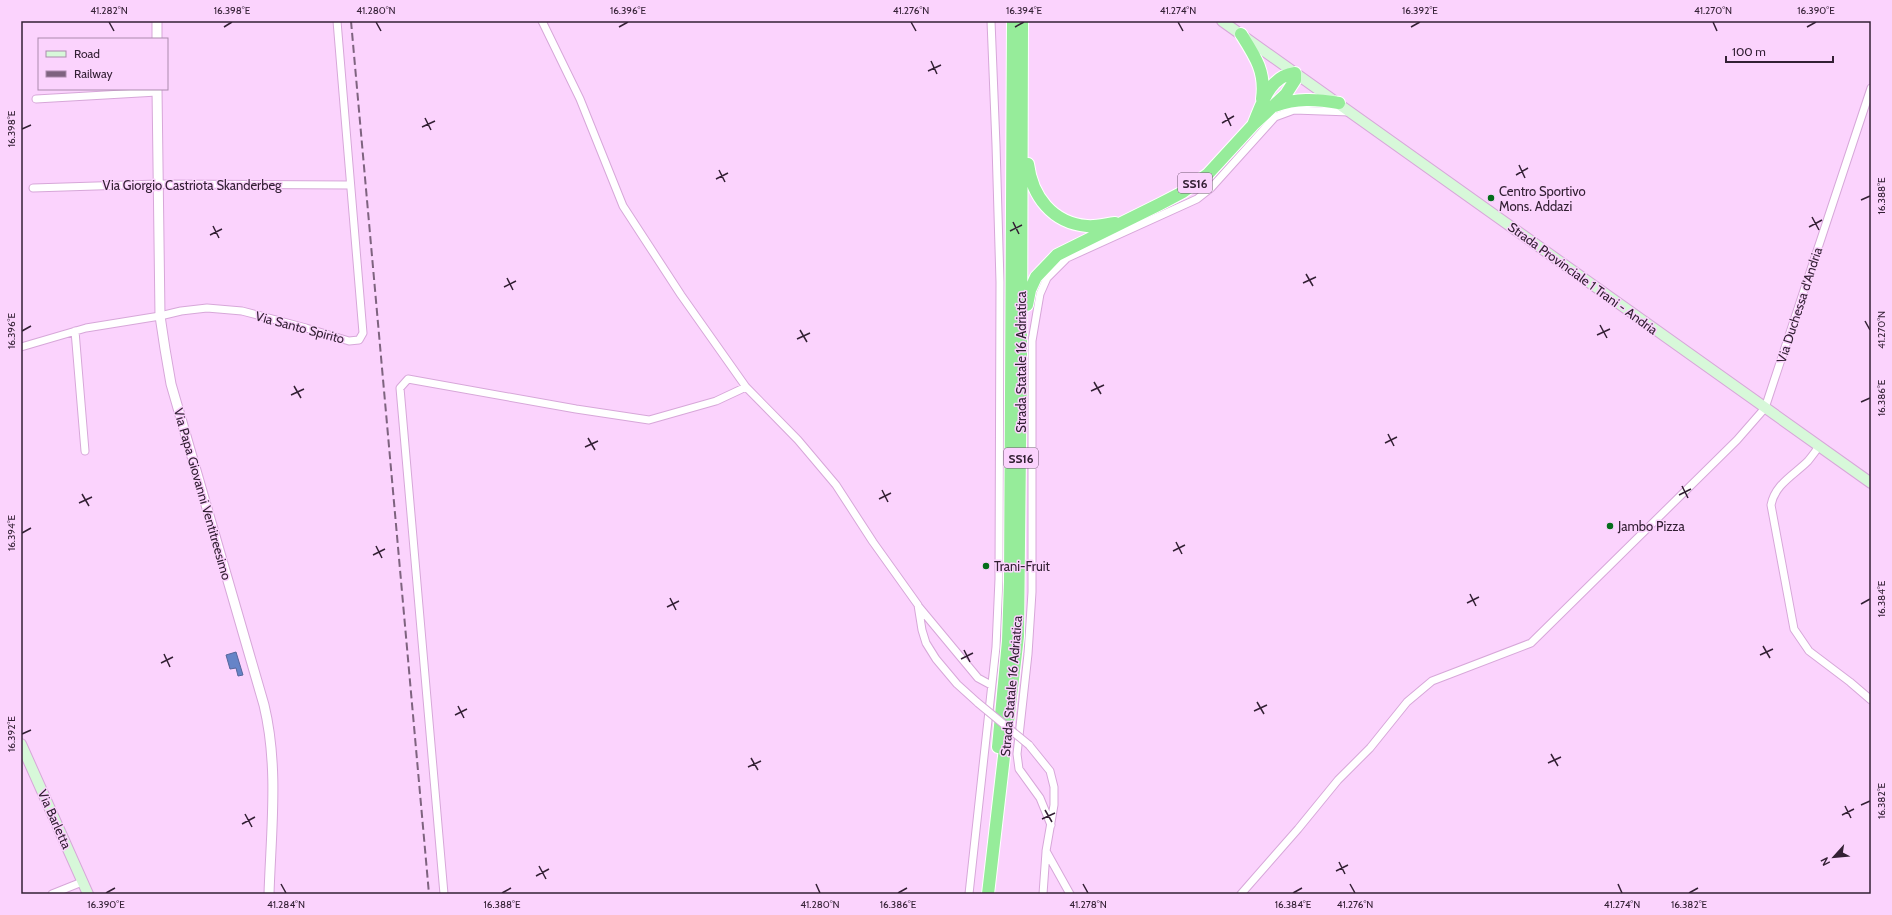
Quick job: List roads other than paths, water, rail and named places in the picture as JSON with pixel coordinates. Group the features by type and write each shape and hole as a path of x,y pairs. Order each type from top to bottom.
{"highway":[{"name":"Strada Statale 16 Adriatica","path":"981,894 997,755 1009,612 1013,21"},
{"name":"Strada Statale 16 Adriatica","path":"988,894 1018,636 1022,356 1022,21"},
{"name":"SS16","path":"1241,34 1257,60 1263,80 1266,107"},
{"name":"SS16","path":"1022,59 1028,96 1028,161 1030,177 1036,193 1045,206 1058,216 1074,223 1087,227 1124,222"},
{"name":"SS16","path":"1022,356 1030,290 1036,277 1057,255 1183,192 1208,174 1253,125 1266,107 1271,86 1278,79 1296,72"},
{"path":"1266,107 1299,100 1319,99 1339,103"}],"main road":[{"name":"Strada Provinciale 1 Trani - Andria","path":"1222,21 1296,72 1871,483"},
{"name":"Via Barletta","path":"21,744 88,894"}],"street":[{"path":"157,21 157,38"},
{"name":"Via Santo Spirito","path":"21,347 75,331 181,311 207,308 242,312 349,341 359,340 363,333 337,21"},
{"path":"542,21 580,99 623,206 681,295 746,387 798,440 836,485 873,542 926,617 978,678 991,685"},
{"path":"969,894 996,647 999,580 999,266 991,21"},
{"name":"Via Duchessa d'Andria","path":"1766,408 1871,88"},
{"path":"36,99 157,91"},
{"name":"Via Papa Giovanni Ventitreesimo","path":"157,91 160,316 171,384 269,727 273,763 269,894"},
{"path":"1051,825 1040,798 1019,769 1017,754 1028,654 1032,592 1032,340 1040,294 1047,278 1067,258 1197,199 1211,188 1252,145 1275,117 1294,110 1351,112"},
{"name":"Via Giorgio Castriota Skanderbeg","path":"33,188 158,184 350,185"},
{"path":"75,331 84,452"},
{"path":"444,894 400,388 408,379 576,410 649,420 716,401 746,387"},
{"path":"1241,894 1298,829 1338,780 1370,748 1407,702 1432,681 1531,643 1737,440 1766,408"},
{"path":"1819,446 1808,460 1776,489 1771,505 1794,629 1809,651 1871,700"},
{"path":"918,605 926,644 933,654 957,684 1029,745 1050,772 1054,787 1054,805 1046,851 1043,894"},
{"path":"1046,851 1070,894"},
{"path":"52,894 82,882"}],"water":[{"path":"236,652 243,675 238,676 236,668 230,669 226,655"}],"railway":[{"path":"351,21 429,894"}],"place":[{"name":"Centro Sportivo Mons. Addazi","path":"1491,198"},
{"name":"Jambo Pizza","path":"1610,526"},
{"name":"Trani-Fruit","path":"986,566"}]}
